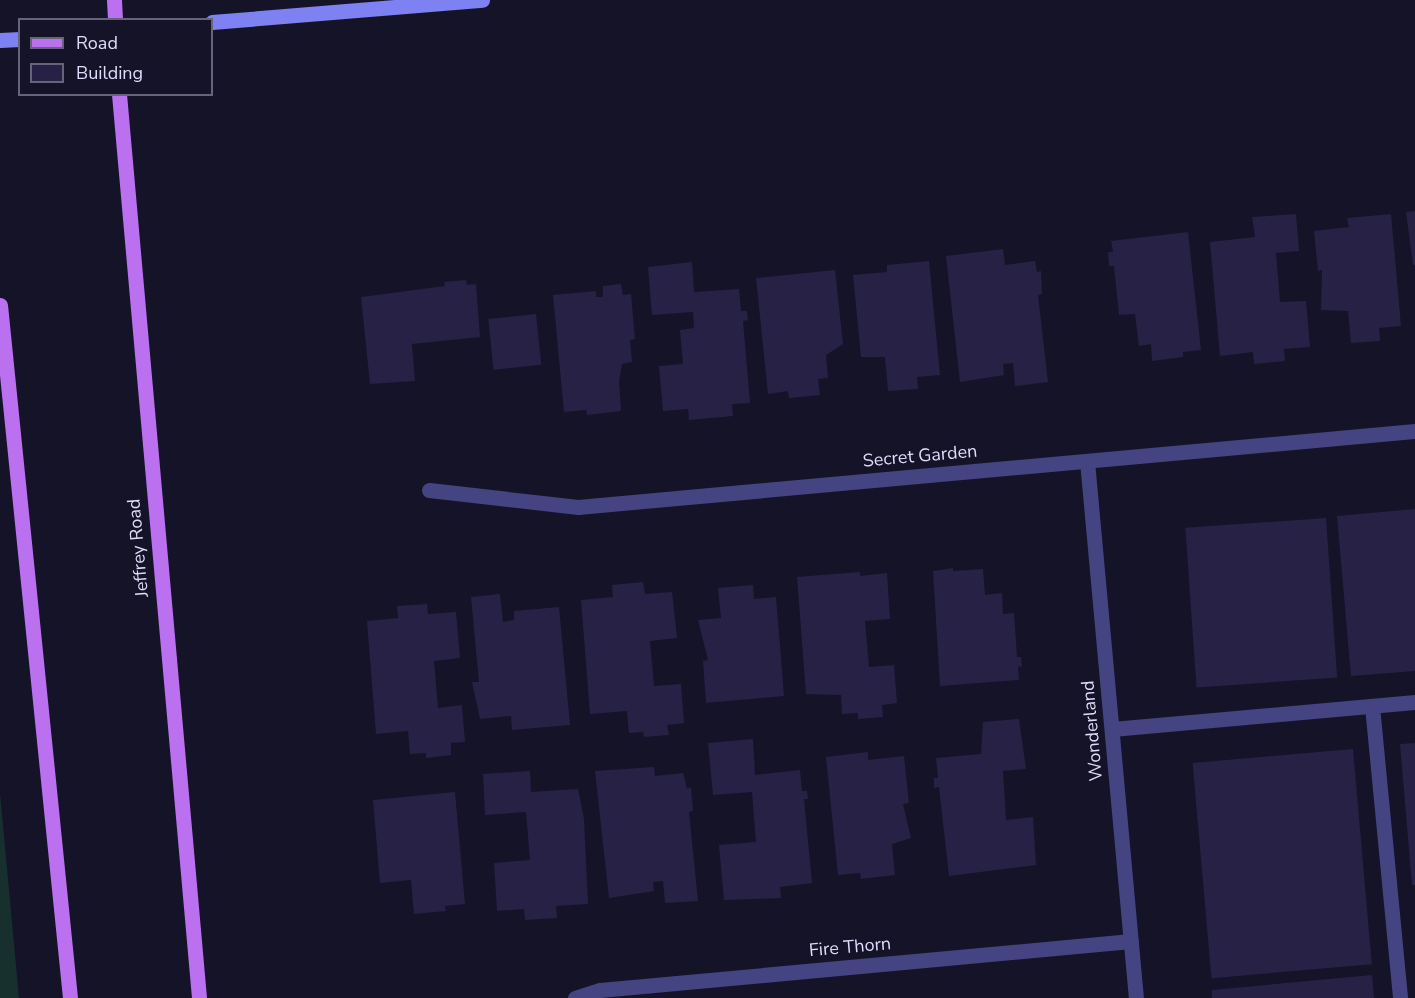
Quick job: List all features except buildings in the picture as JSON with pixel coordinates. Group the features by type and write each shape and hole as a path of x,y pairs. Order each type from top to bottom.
{"main road":[{"path":"114,0 115,18"},
{"path":"213,22 482,0"},
{"path":"0,40 18,39"},
{"name":"Jeffrey Road","path":"119,96 198,998"},
{"path":"0,305 70,998"}],"street":[{"name":"Secret Garden","path":"429,490 578,507 1415,431"},
{"name":"Wonderland","path":"1087,460 1136,998"},
{"path":"1112,729 1415,702"},
{"path":"1372,706 1400,998"},
{"name":"Fire Thorn","path":"575,998 600,990 1131,941"}],"green space":[{"path":"0,793 19,998 0,998"}]}
